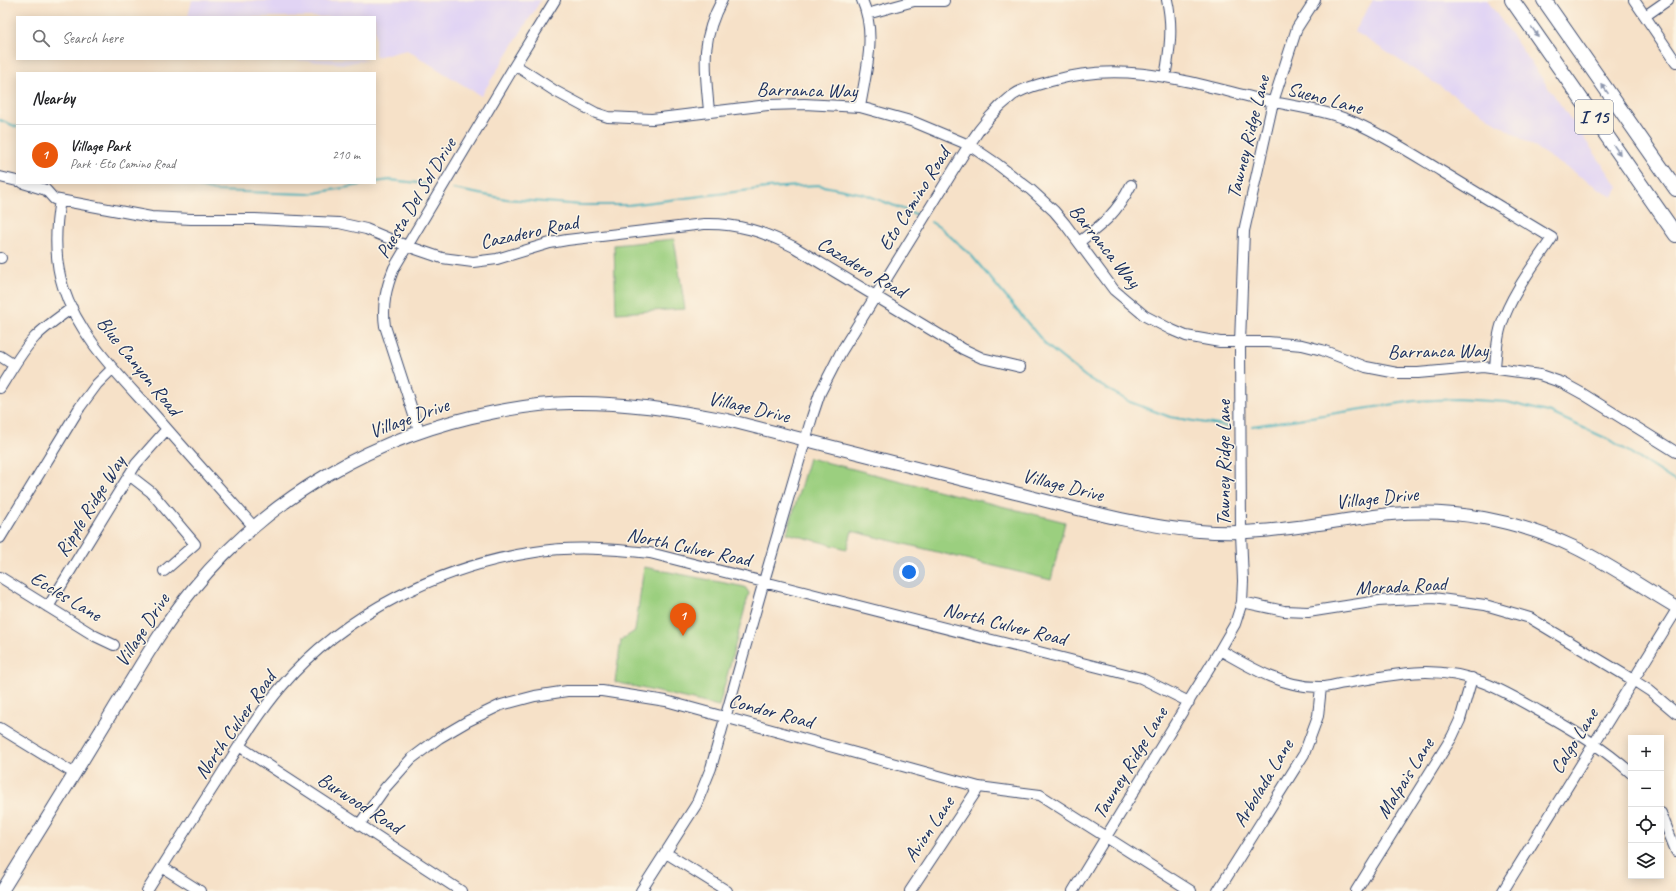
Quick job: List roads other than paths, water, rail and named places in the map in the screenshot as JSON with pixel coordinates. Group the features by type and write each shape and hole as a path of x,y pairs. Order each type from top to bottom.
{"highway":[{"name":"I 15","path":"1512,0 1676,235"},
{"name":"I 15","path":"1544,0 1676,189"}],"main road":[{"name":"Village Drive","path":"2,891 177,610 217,563 254,527 303,490 337,468 388,443 418,431 474,416 525,406 569,402 611,403 678,410 727,420 1117,518 1199,531 1241,533 1279,530 1393,514 1431,512 1472,515 1527,528 1574,547 1676,607"}],"street":[{"name":"Puesta Del Sol Drive","path":"418,431 388,340 383,313 388,283 394,268 555,0"},
{"path":"709,111 706,52 708,34 713,17 722,0"},
{"path":"860,106 870,41 867,14 862,0"},
{"path":"1165,76 1170,50 1171,25 1167,0"},
{"name":"Tawney Ridge Lane","path":"1074,891 1220,650 1235,624 1242,602 1240,343 1244,231 1272,102 1297,28 1315,0"},
{"path":"1634,0 1676,62"},
{"path":"1645,16 1668,0"},
{"path":"867,14 914,1 944,1"},
{"name":"Barranca Way","path":"515,65 555,91 596,113 608,117 652,119 768,105 831,104 860,106 914,122 969,145 1031,190 1054,211 1114,290 1145,316 1186,336 1220,342 1268,342 1302,345 1322,350 1366,368 1397,373 1418,373 1483,367 1540,375 1563,383 1676,452"},
{"name":"Sueno Lane","path":"969,145 998,107 1013,95 1028,88 1080,74 1106,72 1130,72 1165,76 1272,102 1323,112 1355,122 1422,159 1552,238 1521,285 1507,311 1501,326 1497,344 1495,368"},
{"name":"Eto Camino Road","path":"641,891 696,805 704,788 820,393 829,374 969,145"},
{"path":"0,177 16,181"},
{"name":"Cazadero Road","path":"25,184 46,190 54,198 60,200 151,217 255,219 339,223 366,229 442,258 457,261 485,262 567,240 704,224 731,225 757,230 779,239 964,349 982,358 1020,367"},
{"path":"1079,242 1105,222 1118,209 1132,185"},
{"name":"Blue Canyon Road","path":"60,200 56,237 57,260 63,287 72,308 90,340 254,527"},
{"path":"0,388 14,365 36,337 50,324 72,308"},
{"path":"0,356 14,365"},
{"path":"0,538 80,407 97,384 113,368"},
{"name":"Ripple Ridge Way","path":"48,607 129,476 146,452 167,429"},
{"path":"129,476 151,492 195,544 164,571"},
{"name":"North Culver Road","path":"147,891 258,717 306,660 334,637 373,611 409,590 464,569 505,558 536,552 574,548 607,548 650,553 1140,678 1189,702"},
{"name":"Eccles Lane","path":"0,577 95,636 114,645"},
{"name":"Morada Road","path":"1242,602 1284,611 1308,612 1378,602 1433,598 1485,605 1530,618 1650,691 1676,713"},
{"name":"Calgo Lane","path":"1503,891 1676,611"},
{"path":"1220,650 1250,668 1273,678 1293,684 1321,687 1420,672 1448,674 1472,678 1504,690 1544,713 1608,754 1629,771"},
{"name":"Malpais Lane","path":"1356,891 1452,737 1460,720 1472,678"},
{"name":"Arbolada Lane","path":"1218,891 1304,754 1318,716 1321,687"},
{"name":"Condor Road","path":"359,824 385,788 411,759 468,721 501,705 542,695 567,691 602,691 666,701 979,787 1040,795 1191,891"},
{"path":"0,728 75,774"},
{"name":"Burwood Road","path":"239,746 461,891"},
{"name":"Avion Lane","path":"910,891 979,787"},
{"path":"1664,821 1676,851"},
{"path":"666,853 727,891"},
{"path":"162,867 200,891"}],"waterway":[{"path":"0,120 16,127"},
{"path":"376,182 390,180 427,184"},
{"path":"186,184 214,191 309,194 366,184"},
{"path":"453,189 506,199 582,205 628,205 767,188 818,185 864,194 918,215"},
{"path":"931,222 942,229 971,255 1046,345 1086,377 1130,402 1170,417 1230,427"},
{"path":"1252,426 1414,401 1456,399 1507,402 1551,413 1612,441 1676,482"}],"place":[{"name":"Village Park","path":"683,636"}]}
